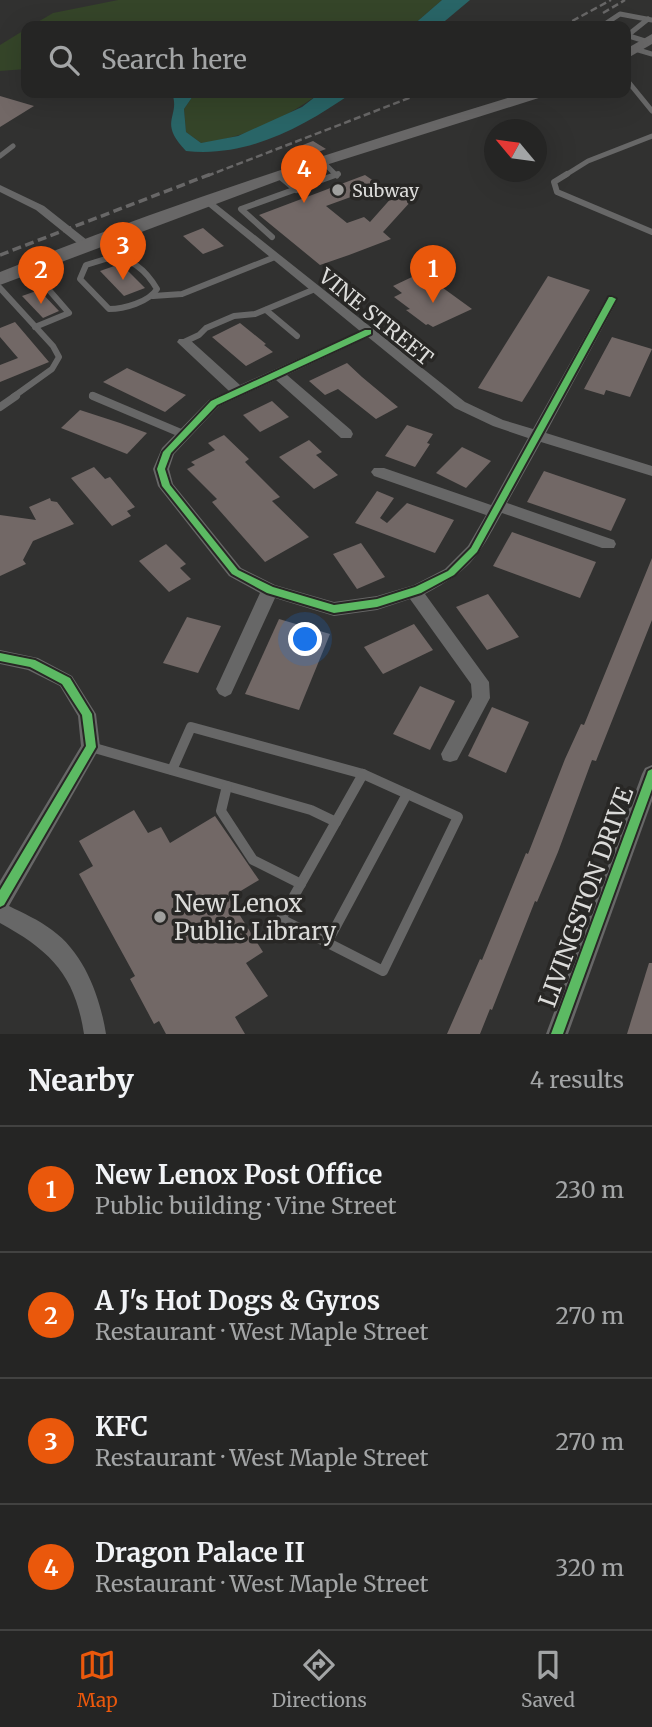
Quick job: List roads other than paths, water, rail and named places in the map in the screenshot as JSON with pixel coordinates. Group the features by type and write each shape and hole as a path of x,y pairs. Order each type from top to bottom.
{"main road":[{"path":"0,279 29,267 91,252 207,200 321,160 523,98"}],"street":[{"path":"0,188 40,208 91,252"},
{"name":"VINE STREET","path":"207,200 460,405 498,423 652,471"},
{"path":"368,332 214,403 167,452 161,469 166,486 235,572 270,590 334,609 377,603 414,592 451,573 474,550 612,299"},
{"path":"184,342 238,391"},
{"path":"276,373 346,434"},
{"path":"379,472 608,544"},
{"path":"225,689 270,590"},
{"path":"414,592 480,682 481,698 450,754"},
{"path":"0,901 91,747 88,714 66,681 32,663 1,661"},
{"name":"LIVINGSTON DRIVE","path":"557,1034 652,774"},
{"path":"0,912 45,937 75,974 93,1014 95,1034"}],"lane":[{"path":"610,21 620,14 650,20"},
{"path":"631,32 650,20"},
{"path":"631,85 652,111"},
{"path":"652,136 588,161 554,182 557,192 624,223 652,232"},
{"path":"0,156 13,146"},
{"path":"272,237 242,209 338,175 321,160"},
{"path":"278,175 296,190"},
{"path":"153,296 157,289 154,282 129,260 91,252 80,279 109,309 120,309 153,296 182,294 275,257"},
{"path":"29,267 69,313 35,327"},
{"path":"0,288 53,346 59,357 58,363 0,407"},
{"path":"184,342 199,335 206,328 234,316 255,314 315,289"},
{"path":"0,304 11,300"},
{"path":"266,310 297,336"},
{"path":"92,395 183,435"},
{"path":"172,770 191,727 363,774 458,817 383,971 281,919 363,774"},
{"path":"91,747 311,810 336,822"},
{"path":"227,786 221,811 253,860 301,884"},
{"path":"327,943 407,794"}],"water":[{"path":"442,0 470,0 445,21 418,21"},
{"path":"173,98 192,98 184,109 186,132 201,143 238,136 302,107 314,98 344,98 274,137 231,150 209,152 186,151 177,141 171,126"}],"railway":[{"path":"572,21 611,0"},
{"path":"603,13 625,0"},
{"path":"207,176 409,98"},
{"path":"0,255 211,174"}],"place":[{"name":"Subway","path":"338,190"},
{"name":"Dragon Palace II","path":"304,203"},
{"name":"KFC","path":"123,280"},
{"name":"New Lenox Post Office","path":"433,303"},
{"name":"A J's Hot Dogs & Gyros","path":"41,304"},
{"name":"New Lenox Public Library","path":"160,917"}]}
